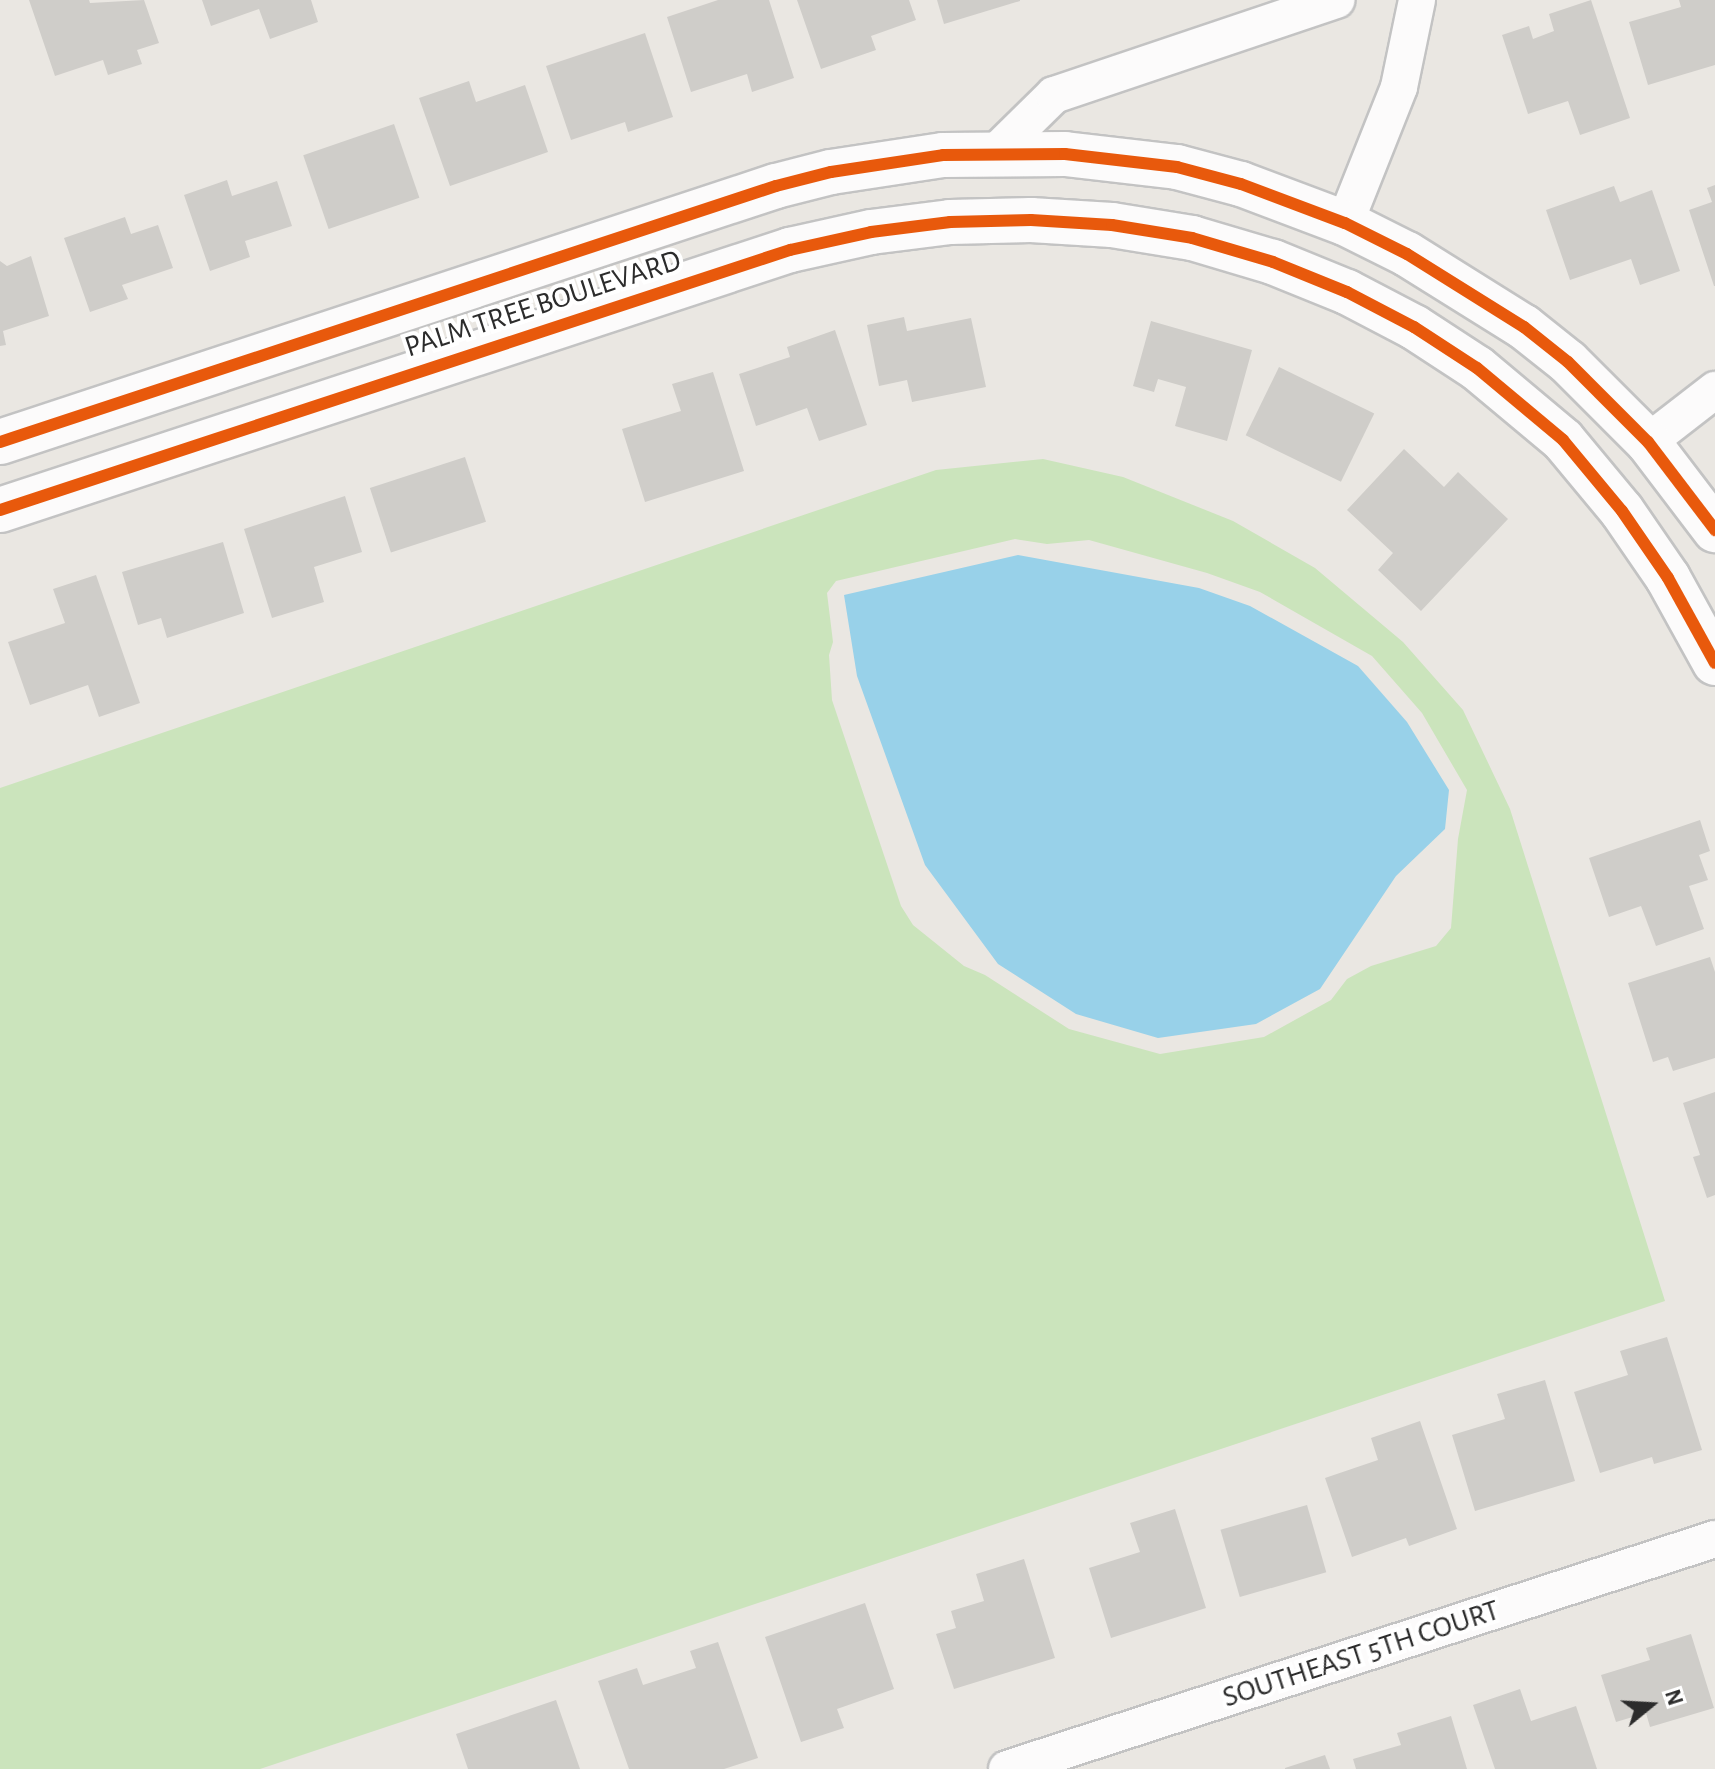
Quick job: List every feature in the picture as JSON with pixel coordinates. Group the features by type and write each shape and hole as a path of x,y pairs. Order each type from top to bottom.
{"street":[{"path":"996,152 1054,95 1336,0"},
{"path":"1345,223 1399,87 1417,0"},
{"name":"PALM TREE BOULEVARD","path":"0,442 776,186 887,162 996,152 1102,157 1177,167 1241,184 1345,223 1431,267 1524,327 1609,401 1648,442 1715,530"},
{"name":"PALM TREE BOULEVARD","path":"0,510 790,250 871,232 950,222 1031,220 1115,226 1192,238 1273,262 1347,292 1414,327 1477,368 1563,440 1622,511 1668,578 1715,663"},
{"path":"1648,442 1715,390"},
{"name":"SOUTHEAST 5TH COURT","path":"1007,1769 1715,1539"}],"green space":[{"path":"1043,459 1123,477 1233,521 1315,568 1403,642 1463,710 1510,809 1665,1301 260,1769 0,1769 0,788 936,470","holes":["1015,539 1047,544 1089,540 1207,573 1260,592 1372,656 1422,713 1467,790 1458,839 1451,928 1436,946 1371,966 1347,979 1331,1000 1264,1037 1160,1054 1069,1029 985,975 964,966 913,925 901,906 832,700 829,655 833,642 827,593 836,581"]}],"water":[{"path":"1018,555 1199,588 1250,606 1358,666 1407,722 1449,790 1445,829 1396,876 1320,989 1256,1024 1158,1038 1076,1014 998,964 925,865 857,676 844,595"}],"building":[{"path":"29,0 89,0 90,3 144,0 159,43 137,50 142,64 108,75 103,60 55,76"},
{"path":"202,0 311,0 318,22 270,39 259,9 211,26"},
{"path":"718,0 769,0 794,78 752,92 747,74 691,92 667,17"},
{"path":"797,0 909,0 916,20 871,36 876,50 821,69"},
{"path":"937,0 1020,0 1020,1 944,24"},
{"path":"1591,0 1630,118 1580,135 1568,101 1528,114 1502,35 1529,26 1533,39 1554,31 1549,14"},
{"path":"1679,0 1715,0 1715,65 1648,85 1629,22 1681,7"},
{"path":"645,33 673,117 628,132 625,122 571,140 546,66"},
{"path":"469,81 476,102 525,85 548,152 450,186 419,98"},
{"path":"394,124 419,198 329,229 303,155"},
{"path":"227,180 232,196 277,181 292,226 245,241 250,257 210,271 184,195"},
{"path":"1715,185 1714,286 1689,210 1712,202 1707,188"},
{"path":"1614,186 1620,202 1652,190 1680,271 1640,285 1631,259 1570,280 1546,210"},
{"path":"125,217 131,234 158,225 173,268 122,285 128,299 90,312 64,238"},
{"path":"31,256 49,316 3,331 6,345 0,346 0,261 7,266"},
{"path":"904,317 907,331 971,318 986,387 912,402 907,380 879,386 867,325"},
{"path":"1151,321 1252,350 1227,441 1175,426 1186,387 1158,379 1154,392 1133,386"},
{"path":"835,330 867,425 819,441 807,408 756,426 739,374 790,357 787,347"},
{"path":"1279,367 1374,413 1341,482 1246,435"},
{"path":"713,372 744,471 645,502 622,429 681,411 672,384"},
{"path":"1404,449 1444,487 1458,472 1508,519 1421,611 1378,570 1393,553 1347,510"},
{"path":"465,457 486,522 391,553 370,488"},
{"path":"345,496 362,552 314,567 324,602 272,618 244,529"},
{"path":"223,542 244,613 167,638 161,618 138,625 122,572"},
{"path":"96,575 140,703 99,717 88,685 30,705 8,642 65,623 53,589"},
{"path":"1700,820 1710,851 1699,855 1708,880 1689,886 1704,929 1656,946 1641,906 1609,917 1589,858"},
{"path":"1710,957 1715,972 1715,1058 1673,1071 1668,1057 1653,1062 1628,983"},
{"path":"1715,1092 1715,1195 1707,1198 1693,1157 1700,1155 1683,1103"},
{"path":"1667,1337 1702,1450 1654,1464 1652,1457 1600,1473 1574,1392 1628,1375 1620,1351"},
{"path":"1545,1380 1575,1481 1475,1511 1452,1435 1505,1419 1497,1394"},
{"path":"1420,1421 1457,1529 1409,1546 1406,1538 1352,1557 1325,1478 1378,1460 1371,1438"},
{"path":"1307,1505 1326,1572 1240,1597 1220,1530"},
{"path":"1175,1509 1206,1608 1111,1638 1089,1568 1140,1552 1130,1523"},
{"path":"1024,1559 1055,1658 954,1689 936,1634 956,1628 951,1611 984,1601 976,1574"},
{"path":"865,1603 894,1689 837,1709 844,1728 801,1742 765,1637"},
{"path":"1691,1634 1714,1708 1650,1727 1646,1713 1616,1722 1601,1675 1650,1660 1646,1648"},
{"path":"718,1642 758,1758 724,1769 629,1769 598,1681 637,1668 643,1685 696,1668 690,1651"},
{"path":"1520,1689 1531,1721 1576,1706 1597,1769 1495,1769 1473,1705"},
{"path":"556,1700 580,1769 468,1769 456,1734"},
{"path":"1451,1716 1467,1769 1356,1769 1353,1759 1401,1745 1397,1733"},
{"path":"1325,1755 1330,1769 1285,1769 1285,1768"}],"cycle path":[{"path":"0,442 776,186 831,172 943,155 1065,154 1177,167 1241,184 1345,223 1407,254 1524,327 1568,362 1648,442 1715,530"},
{"path":"0,510 790,250 871,232 950,222 1031,220 1112,225 1192,238 1273,262 1347,292 1414,327 1477,368 1563,440 1622,511 1668,578 1715,663"}]}
